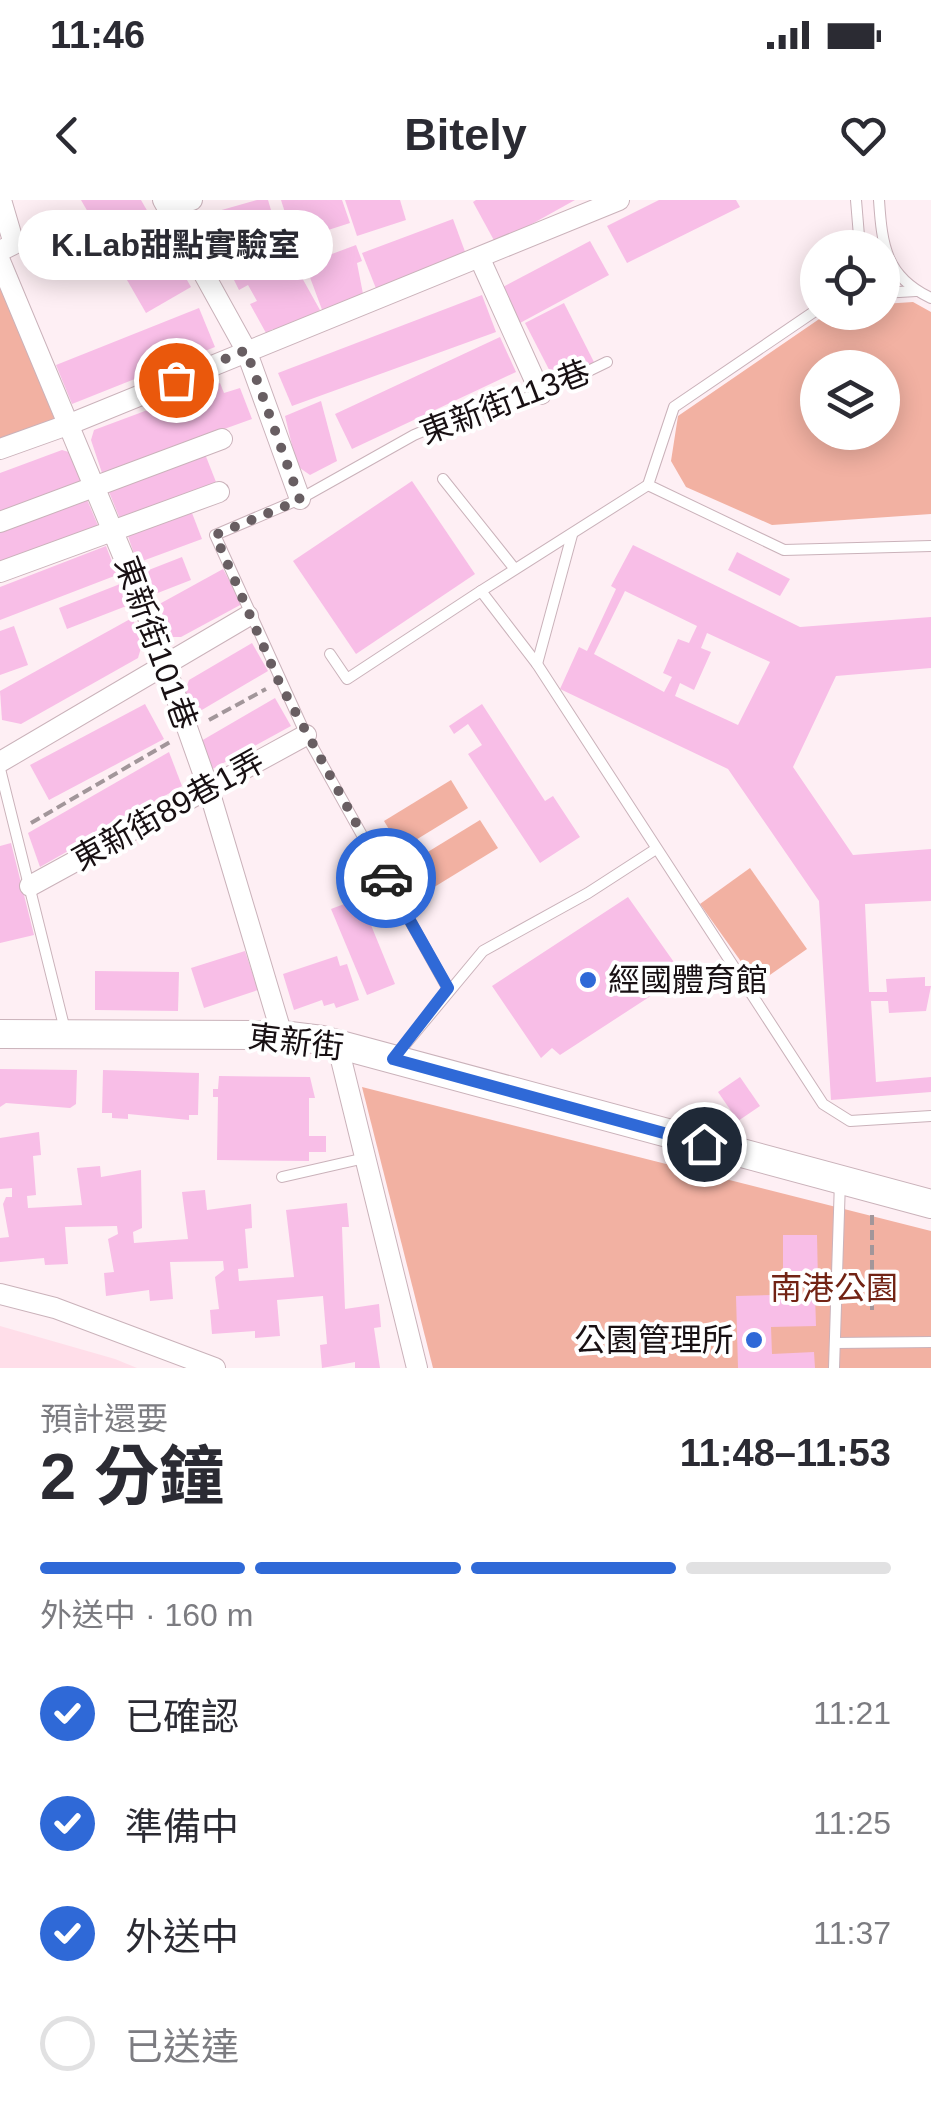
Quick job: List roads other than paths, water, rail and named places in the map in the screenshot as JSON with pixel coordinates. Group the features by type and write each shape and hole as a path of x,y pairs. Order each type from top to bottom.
{"street":[{"path":"0,200 14,244 0,251"},
{"path":"192,200 166,204 246,350 300,500"},
{"path":"0,449 619,200"},
{"path":"480,259 541,394"},
{"name":"東新街101巷","path":"0,261 114,529 164,662 208,787 282,1035"},
{"path":"0,522 222,439"},
{"path":"0,572 219,492"},
{"path":"0,766 164,662 248,616"},
{"name":"東新街89巷1弄","path":"30,886 306,735"},
{"name":"東新街","path":"0,1034 282,1035 337,1044 931,1204"},
{"path":"337,1044 417,1368"},
{"path":"0,1294 54,1308 215,1368"}],"lane":[{"path":"856,200 858,230"},
{"path":"879,200 882,246 890,269 931,298"},
{"path":"900,291 916,291"},
{"path":"330,654 347,679 648,485 674,407 800,322"},
{"name":"東新街113巷","path":"448,988 306,735 248,616 215,535 300,500 429,429 471,412 541,394 607,362"},
{"path":"443,479 514,568"},
{"path":"648,485 784,550 931,546"},
{"path":"537,664 572,535"},
{"path":"482,590 537,664 823,1104 850,1122 931,1116"},
{"path":"0,766 66,1034"},
{"path":"393,1059 448,988 484,950 588,894 656,849"},
{"path":"282,1178 365,1158"},
{"path":"834,1368 852,1184"},
{"path":"834,1343 931,1342"}],"place":[{"name":"K.Lab甜點實驗室","path":"176,380"},
{"name":"經國體育館","path":"588,980"},
{"name":"公園管理所","path":"754,1340"}],"park label":[{"name":"南港公園","path":"834,1288"}]}
